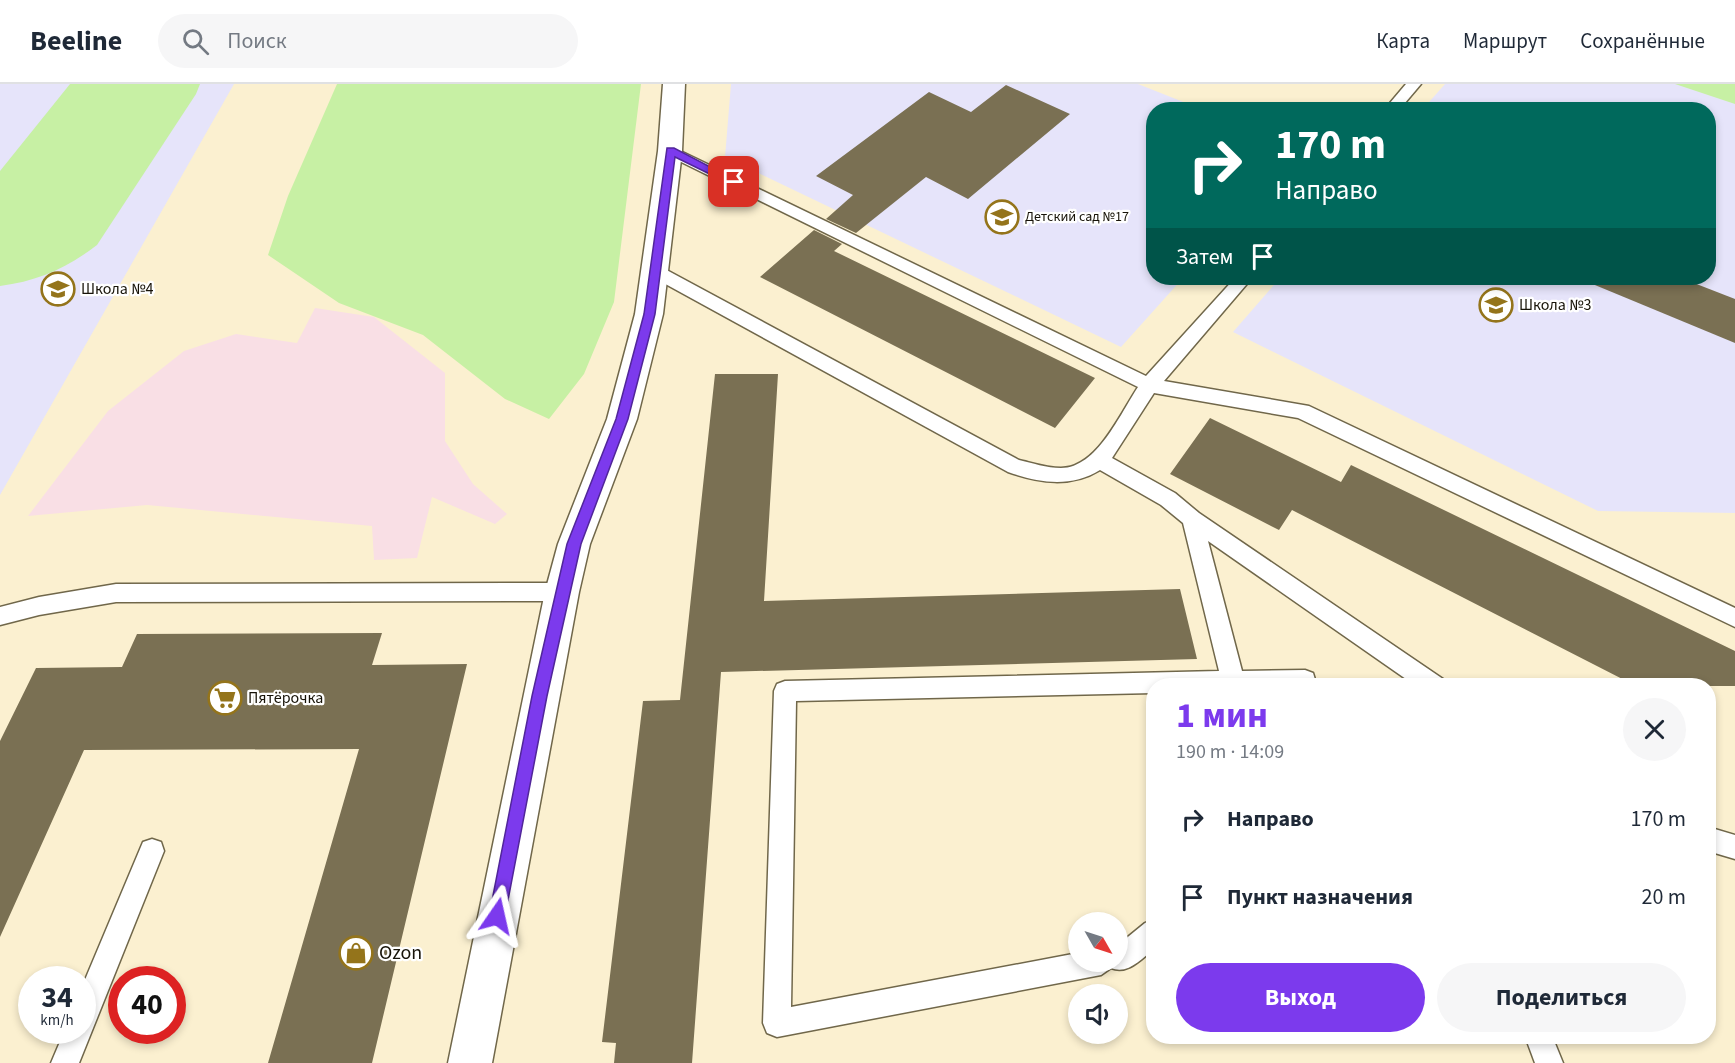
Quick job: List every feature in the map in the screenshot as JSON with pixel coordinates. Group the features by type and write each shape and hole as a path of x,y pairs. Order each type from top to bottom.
{"street":[{"path":"470,1063 562,592 574,544 622,419 649,314 670,151 674,84"}],"lane":[{"path":"1398,102 1414,84"},
{"path":"670,151 1149,385 1302,411 1735,618"},
{"path":"655,271 1015,467 1061,476 1085,470 1100,461 1149,385 1238,285"},
{"path":"1100,461 1168,499 1192,519 1423,678"},
{"path":"1192,519 1232,678"},
{"path":"0,616 39,606 116,593 562,592"},
{"path":"1068,968 777,1023 785,691 1146,683"},
{"path":"1716,842 1735,848"},
{"path":"96,987 153,851"},
{"path":"1128,953 1146,938"},
{"path":"65,1063 73,1044"},
{"path":"1541,1044 1549,1063"}],"shaded area":[{"name":"Школа №4","path":"0,84 234,84 0,495"},
{"name":"Детский сад №17","path":"731,84 1138,84 1183,102 1146,102 1146,285 1177,285 1121,347 725,157"},
{"name":"Школа №3","path":"1445,84 1735,84 1735,513 1598,511 1233,332 1274,285 1716,285 1716,102 1429,102"},
{"path":"315,308 374,317 445,373 445,441 473,484 507,514 495,524 432,497 417,558 374,560 372,526 147,505 28,516 108,411 184,351 236,334 297,343"}],"green space":[{"path":"70,84 200,84 196,94 97,245 52,272 27,281 0,286 0,171"},
{"path":"337,84 641,84 614,302 584,374 549,419 505,399 423,335 339,303 268,255 288,196"},
{"path":"1675,84 1735,84 1735,104"}],"building":[{"path":"1006,85 1070,114 968,199 926,177 856,233 826,219 853,195 816,176 929,92 971,112"},
{"path":"814,230 842,244 834,251 1095,378 1055,428 760,277"},
{"path":"1595,285 1699,285 1735,299 1735,343"},
{"path":"715,374 778,374 764,601 1180,589 1197,659 721,672 692,1063 614,1063 616,1043 602,1042 643,701 680,700"},
{"path":"1210,418 1341,482 1351,465 1735,651 1735,686 1716,686 1716,678 1620,678 1292,510 1279,530 1170,474"},
{"path":"382,633 372,665 467,664 372,1063 268,1063 359,749 84,750 0,937 0,741 36,668 122,667 137,634"}],"place":[{"name":"Детский сад №17","path":"1002,217"},
{"name":"Школа №4","path":"58,289"},
{"name":"Школа №3","path":"1496,305"},
{"name":"Пятёрочка","path":"225,698"},
{"name":"Ozon","path":"356,953"}],"route":[{"path":"497,916 540,696 574,544 622,419 649,314 670,151 734,182"}]}
